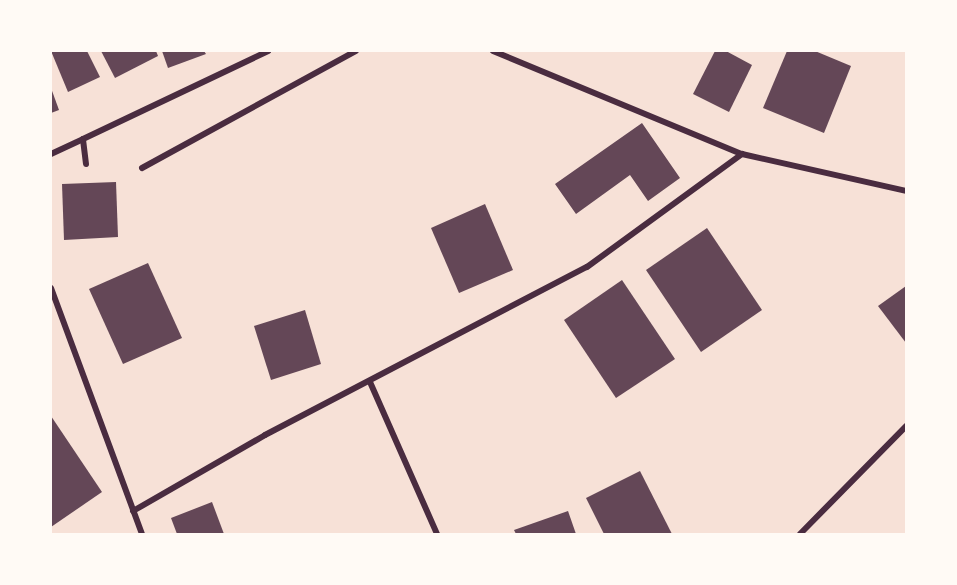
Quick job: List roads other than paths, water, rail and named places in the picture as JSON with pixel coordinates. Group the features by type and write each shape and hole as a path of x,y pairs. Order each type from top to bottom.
{"street":[{"path":"51,154 268,51"},
{"path":"142,168 356,51"},
{"path":"493,51 742,154 906,191"},
{"path":"83,139 86,164"},
{"path":"133,511 265,435 588,267 742,154"},
{"path":"51,288 142,534"},
{"path":"370,382 437,534"},
{"path":"800,534 906,426"}]}
